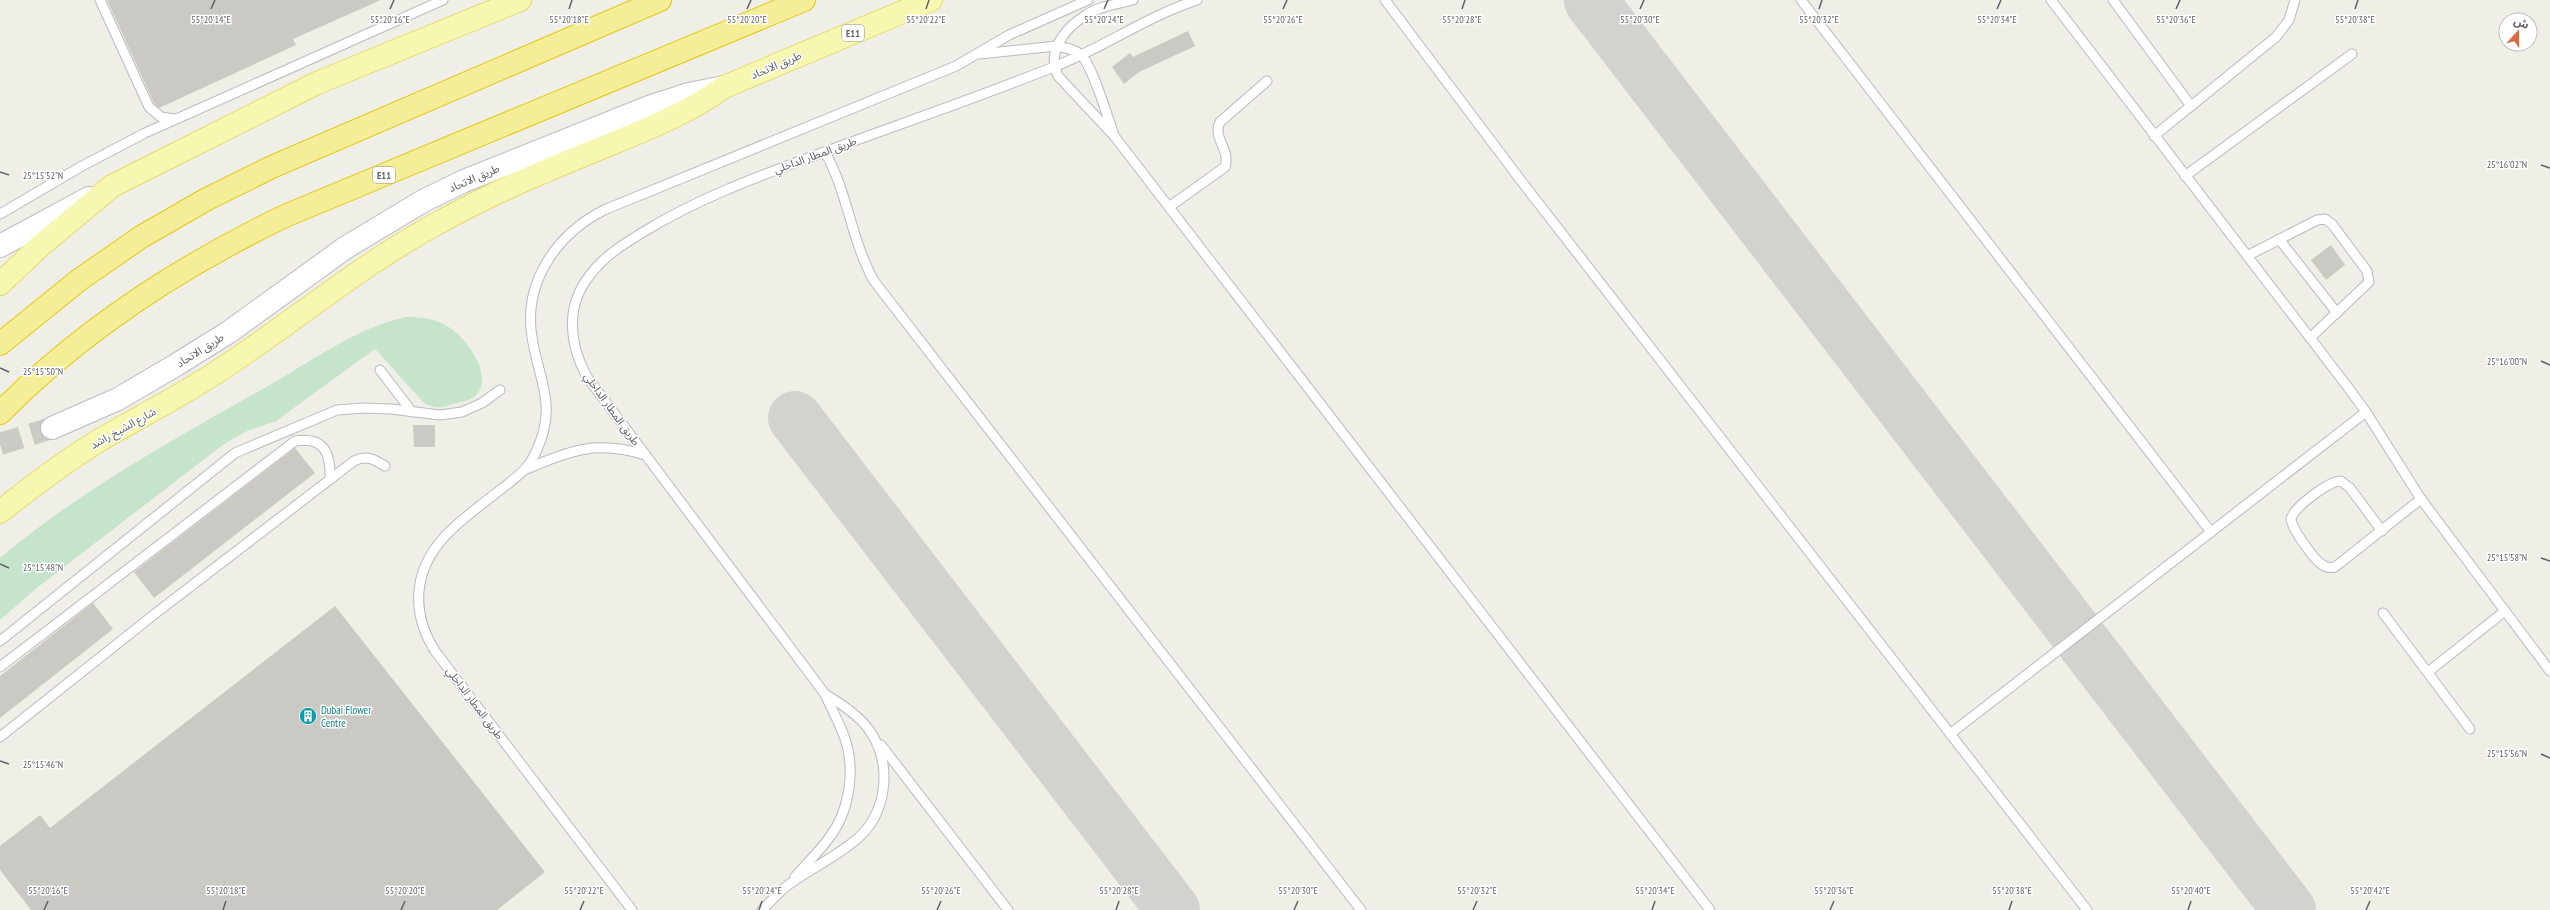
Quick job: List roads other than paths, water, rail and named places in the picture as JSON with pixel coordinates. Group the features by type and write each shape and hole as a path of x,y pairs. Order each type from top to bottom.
{"highway":[{"path":"0,344 79,280 141,237 207,199 274,166 660,0"},
{"name":"E11","path":"0,413 61,356 113,315 168,278 225,245 292,213 804,0"}],"main road":[{"path":"0,246 112,186 317,84 520,0"},
{"name":"طريق الاتحاد","path":"52,428 118,399 176,365 229,332 351,244 423,201 464,181 649,107 689,94 724,87 931,0"},
{"name":"شارع الشيخ راشد","path":"0,512 49,473 101,440 177,397 251,350 396,248 437,223 527,178 672,119 700,104 724,87"},
{"path":"0,284 40,246 112,186"}],"lane":[{"path":"100,0 149,107 161,117 177,119"},
{"path":"0,214 113,149 442,0"},
{"name":"طريق المطار الداخلي","path":"633,909 435,651 420,618 420,584 431,553 450,530 527,469 541,440 546,404 544,382 532,336 532,302 543,269 558,245 575,228 604,210 956,66 1009,35 1088,0"},
{"path":"1133,0 1086,15 1069,29 1056,46 1053,61 1054,68 1064,83 1115,137 1170,207 1710,910"},
{"name":"طريق المطار الداخلي","path":"762,910 787,886 857,839 872,821 881,801 884,778 882,756 873,735 859,718 825,694 587,377 574,349 572,325 575,302 581,288 589,275 613,252 669,216 724,189 1054,68 1151,18 1196,0"},
{"path":"1385,0 1532,195 2087,910"},
{"path":"1801,0 2211,532"},
{"path":"2051,0 2366,412 2421,499 2550,671"},
{"path":"2112,0 2191,106"},
{"path":"2154,136 2276,37 2289,20 2296,0"},
{"path":"978,54 1056,46 1066,48 1081,55 1089,69 1115,137"},
{"path":"2186,176 2352,54"},
{"path":"1170,207 1225,167 1226,153 1217,132 1220,122 1267,81"},
{"path":"825,152 842,187 857,244 874,281 1361,910"},
{"path":"2247,256 2317,220 2324,219 2332,224 2367,271 2369,278 2366,285 2310,338"},
{"path":"2279,239 2337,314"},
{"path":"380,370 412,412"},
{"path":"0,641 235,453 337,410 364,408 440,415 462,412 482,403 500,390"},
{"path":"1950,734 2366,412"},
{"path":"0,667 295,441 305,439 316,442 324,449 329,458 330,478"},
{"path":"527,469 580,448 614,447 645,455"},
{"path":"0,737 330,478 360,458 373,458 385,466"},
{"path":"2382,531 2350,488 2341,481 2330,483 2296,509 2291,519 2294,530 2319,563 2329,568 2340,564 2382,531 2421,499"},
{"path":"2428,672 2505,611"},
{"path":"2383,613 2470,729"},
{"path":"787,886 830,838 842,815 849,789 850,763 844,737 825,694"},
{"path":"873,735 1008,910"}],"tunnel":[{"path":"0,444 52,428"}],"place":[{"name":"Dubai Flower Centre","path":"308,716"}]}
